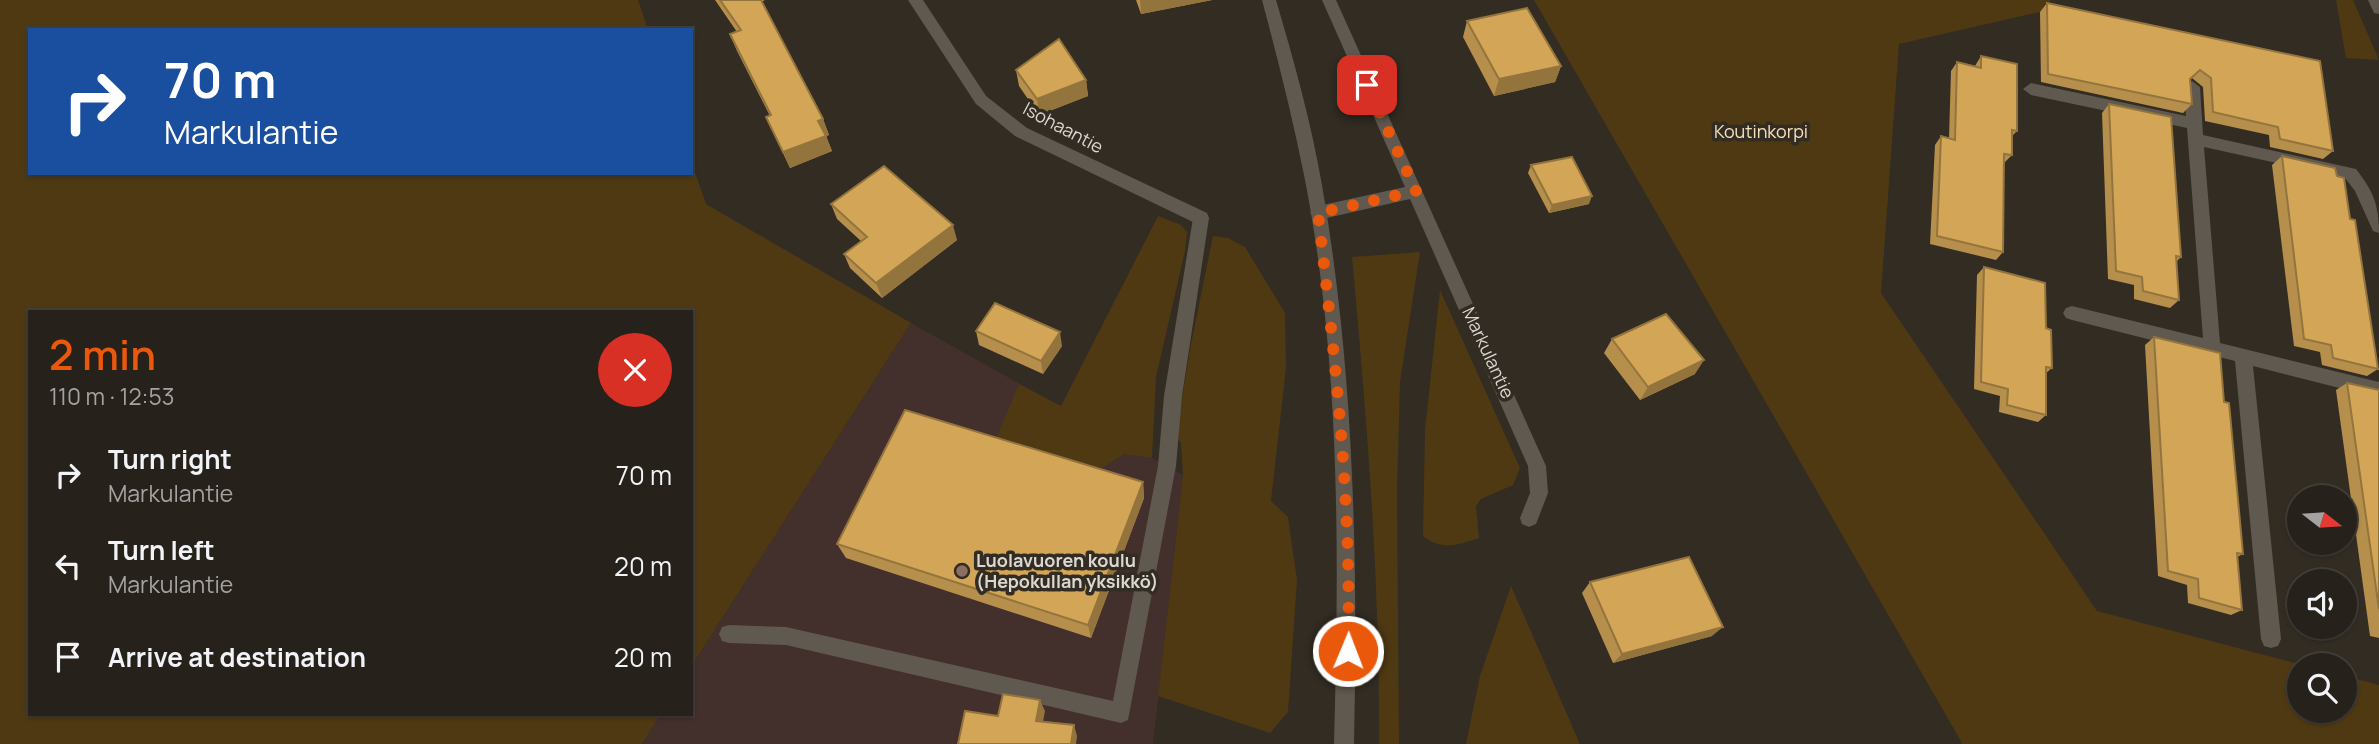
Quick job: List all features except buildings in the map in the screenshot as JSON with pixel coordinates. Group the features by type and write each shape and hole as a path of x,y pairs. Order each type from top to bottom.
{"street":[{"name":"Isohaantie","path":"729,634 786,636 1121,713 1167,466 1173,396 1201,218 1021,132 981,100 915,0"},
{"path":"1269,0 1304,131 1331,305 1346,486 1348,628 1345,744"},
{"name":"Markulantie","path":"1329,0 1537,466 1539,493 1529,518"},
{"path":"2375,0 2379,9"},
{"path":"2192,87 2212,348"},
{"path":"2031,89 2350,173 2361,187 2379,226"},
{"path":"1318,213 1416,191"},
{"path":"2072,313 2379,390"},
{"path":"2243,356 2271,639"}],"shaded area":[{"name":"Luolavuoren koulu (Hepokullan yksikkö)","path":"911,323 1183,475 1153,744 642,744 660,716 693,716 693,664"}],"green space":[{"path":"0,0 638,0 647,28 28,28 28,175 693,175 693,167 706,204 911,323 693,664 693,310 28,310 28,716 660,716 642,744 0,744"},
{"name":"Koutinkorpi","path":"1534,0 2051,0 2040,12 1899,44 1881,293 2097,611 2287,661 2287,723 2357,723 2357,679 2379,685 2379,744 1960,744 1962,743"},
{"path":"2336,0 2353,0 2379,60 2346,58"},
{"path":"1158,216 1181,225 1187,232 1156,377 1152,458 1124,454 1102,468 995,441 1019,384 1061,406"},
{"path":"1213,236 1228,238 1245,247 1285,313 1286,368 1271,501 1288,517 1297,580 1288,712 1270,733 1158,696 1183,475 1181,443 1176,436"},
{"path":"1420,252 1400,382 1397,491 1399,744 1379,744 1372,500 1352,257"},
{"path":"1440,290 1520,468 1513,485 1481,499 1476,506 1479,538 1450,545 1437,544 1423,536 1425,430"},
{"path":"1511,586 1580,744 1466,744 1480,676"}],"place":[{"name":"Luolavuoren koulu (Hepokullan yksikkö)","path":"962,571"}],"route":[{"path":"1348,651 1346,486 1330,293 1318,213 1416,191 1367,85"}]}
